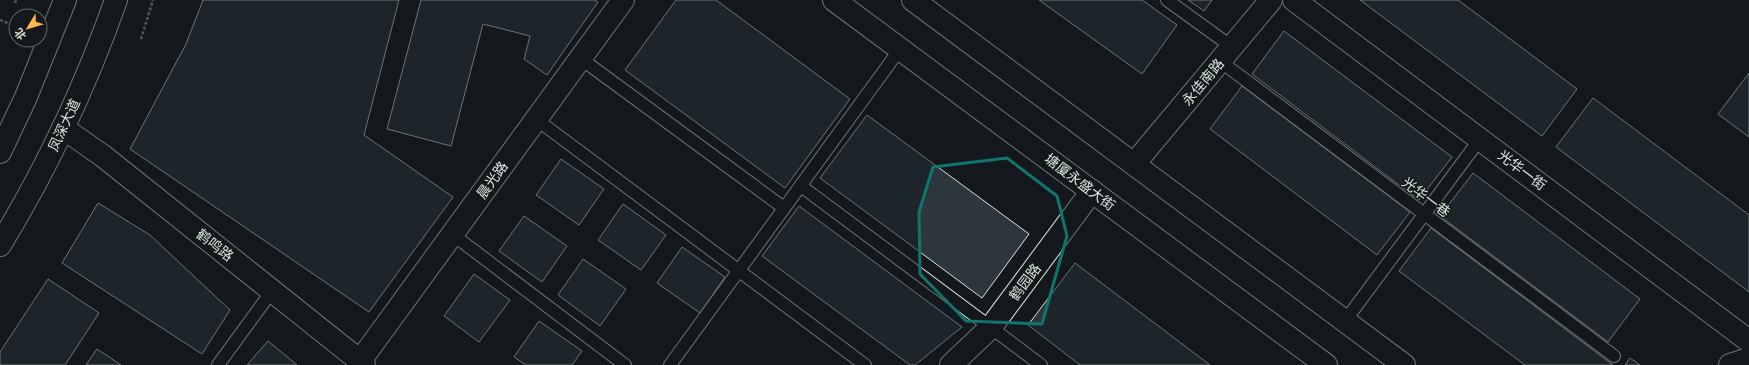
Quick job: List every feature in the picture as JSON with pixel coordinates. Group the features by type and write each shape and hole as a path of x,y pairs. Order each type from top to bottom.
{"street":[{"path":"0,152 26,97 65,0"},
{"name":"凤深大道","path":"0,245 20,213 63,128 100,46 116,0"},
{"name":"晨光路","path":"362,363 452,234 623,0"},
{"name":"塘厦永盛大街","path":"834,0 1326,365"},
{"path":"913,0 1404,365"},
{"name":"永佳南路","path":"1134,164 1271,0"},
{"name":"光华一街","path":"1294,0 1749,341"},
{"name":"鹤鸣路","path":"63,128 103,156 362,363"},
{"name":"鹤园路","path":"951,365 991,327 1092,191"},
{"path":"1730,365 1749,359"}],"lane":[{"name":"光华一巷","path":"1167,0 1226,54 1425,214 1614,356"},
{"path":"670,365 900,49"},
{"path":"580,58 784,208"},
{"path":"536,119 865,365"},
{"path":"1345,321 1480,139"},
{"path":"801,186 1041,365"},
{"path":"452,234 625,365"},
{"path":"218,365 272,290"}],"path":[{"path":"141,39 152,0"}],"highlighted area":[{"path":"1007,158 1057,196 1067,236 1042,324 966,321 920,274 919,212 933,167"}],"building":[{"path":"203,0 399,0 364,135 453,197 369,312 130,149 186,44"},
{"path":"421,0 594,0 598,2 547,75 524,59 530,36 483,24 451,146 387,129"},
{"path":"676,0 716,0 850,99 785,188 625,70"},
{"path":"1039,0 1142,0 1177,25 1142,74"},
{"path":"1188,0 1212,0 1204,11"},
{"path":"1360,0 1458,0 1577,89 1542,136"},
{"path":"1284,31 1452,157 1419,200 1252,74"},
{"path":"1749,73 1749,137 1718,114"},
{"path":"1242,86 1410,212 1377,255 1210,129"},
{"path":"1593,98 1749,215 1749,292 1556,147"},
{"path":"867,115 1029,234 982,298 820,178"},
{"path":"561,159 604,189 579,225 536,195"},
{"path":"1473,173 1640,299 1608,342 1440,216"},
{"path":"98,203 150,235 230,310 202,354 62,263"},
{"path":"623,204 666,235 641,270 598,240"},
{"path":"799,206 962,327 915,365 910,365 762,256"},
{"path":"524,216 567,246 542,282 499,251"},
{"path":"1431,228 1613,365 1525,365 1399,271"},
{"path":"682,247 725,277 700,313 657,283"},
{"path":"583,259 626,289 600,326 558,295"},
{"path":"1075,263 1210,365 1080,365 1028,325"},
{"path":"474,274 510,300 479,342 444,316"},
{"path":"48,279 99,313 65,365 0,365 0,352"},
{"path":"539,321 582,351 572,365 526,365 514,357"},
{"path":"268,341 297,365 247,365"},
{"path":"97,349 121,365 86,365"},
{"path":"1630,358 1640,365 1625,365"}]}
